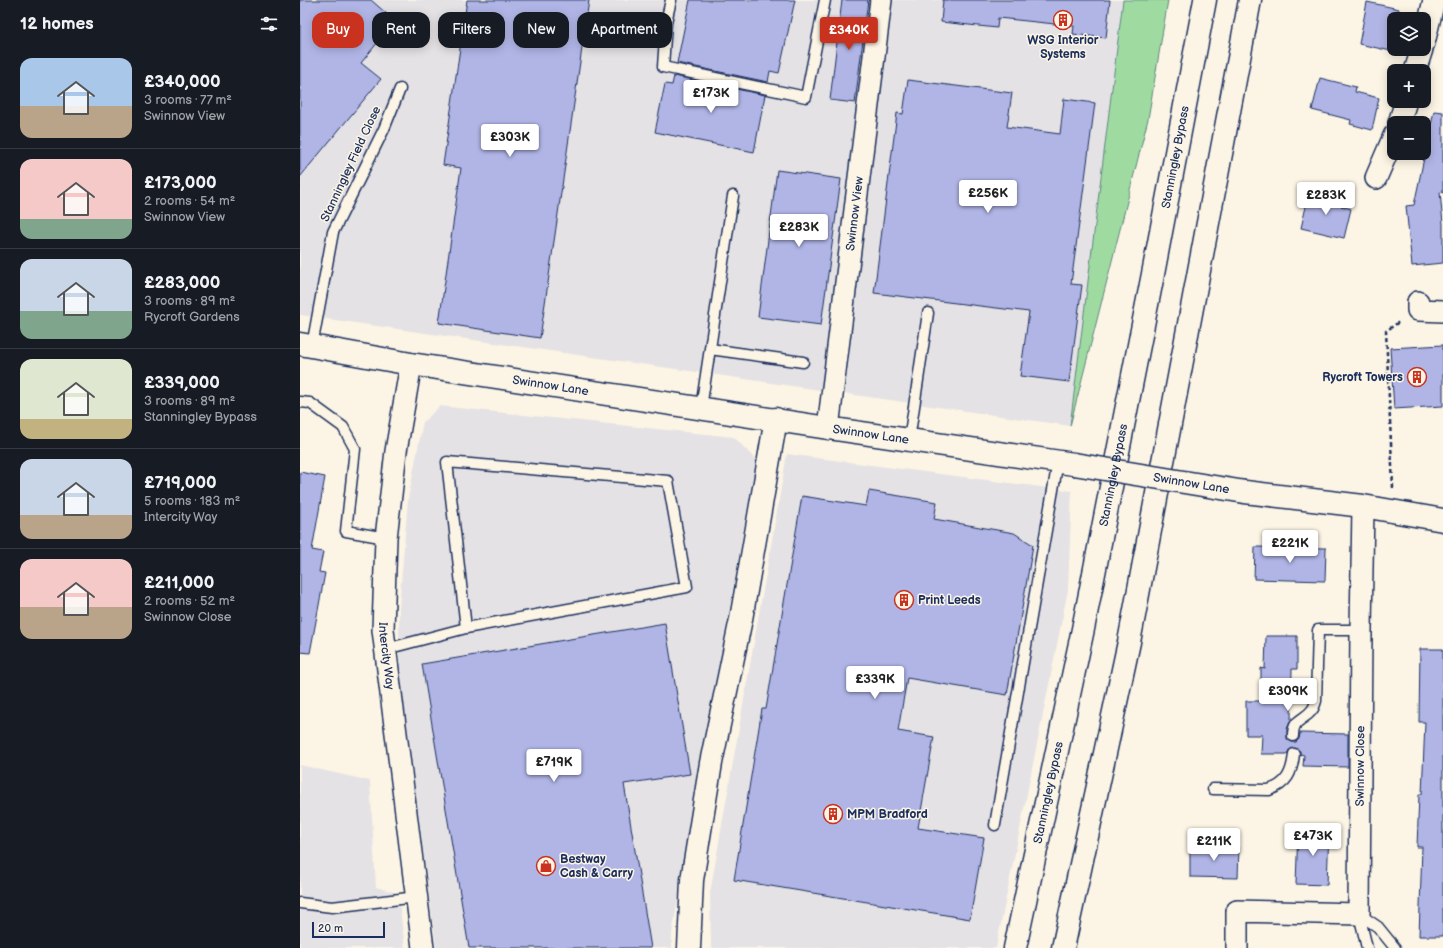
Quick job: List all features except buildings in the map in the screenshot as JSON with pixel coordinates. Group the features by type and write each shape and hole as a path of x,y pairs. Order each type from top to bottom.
{"main road":[{"name":"Stanningley Bypass","path":"1014,948 1085,621 1205,0"},
{"path":"1063,948 1130,642 1250,0"},
{"name":"Swinnow Lane","path":"306,345 411,364 1066,463 1245,492 1363,506 1443,520"},
{"path":"689,948 692,880 711,763 741,619 776,420"}],"street":[{"name":"Swinnow View","path":"828,428 881,0"},
{"path":"1431,24 1434,0"},
{"path":"1376,178 1387,152"},
{"path":"1418,306 1443,311"},
{"name":"Intercity Way","path":"411,364 396,451 386,538 383,630 423,948"},
{"name":"Swinnow Close","path":"1359,914 1363,506"},
{"path":"1237,948 1237,911 1359,914"}],"lane":[{"path":"671,0 666,22 663,67 806,97 825,0"},
{"name":"Stanningley Field Close","path":"306,345 334,232 384,129 400,89"},
{"path":"701,408 733,196"},
{"path":"909,440 928,313"},
{"path":"710,348 802,362"},
{"path":"300,402 310,403 343,427 355,449 346,531 386,538"},
{"path":"386,649 466,628 687,586 668,481 447,462 466,628"},
{"path":"995,825 1066,463"},
{"path":"1293,736 1293,730 1296,724 1313,709 1316,701 1318,630 1361,630"},
{"path":"1213,789 1269,790 1277,787 1290,775 1294,754"},
{"path":"300,903 332,907 417,897"},
{"path":"1359,914 1367,948"},
{"path":"1359,914 1378,927 1395,948"}],"path":[{"path":"1395,512 1389,416 1386,331 1418,306"}],"shaded area":[{"path":"300,0 1123,0 1070,426 300,315"},
{"path":"440,406 734,437 756,460 672,934 672,948 436,948 399,666 399,607 408,499 423,422"},
{"path":"787,454 1072,491 1068,590 996,948 711,948 710,893"},
{"path":"300,765 370,781 376,887 398,893 405,948 300,948"}],"green space":[{"path":"1123,0 1168,0 1148,119 1070,426"}],"place":[{"name":"WSG Interior Systems","path":"1063,20"},
{"name":"Rycroft Towers","path":"1417,377"},
{"name":"Print Leeds","path":"904,600"},
{"name":"MPM Bradford","path":"833,814"},
{"name":"Bestway Cash & Carry","path":"546,866"}]}
